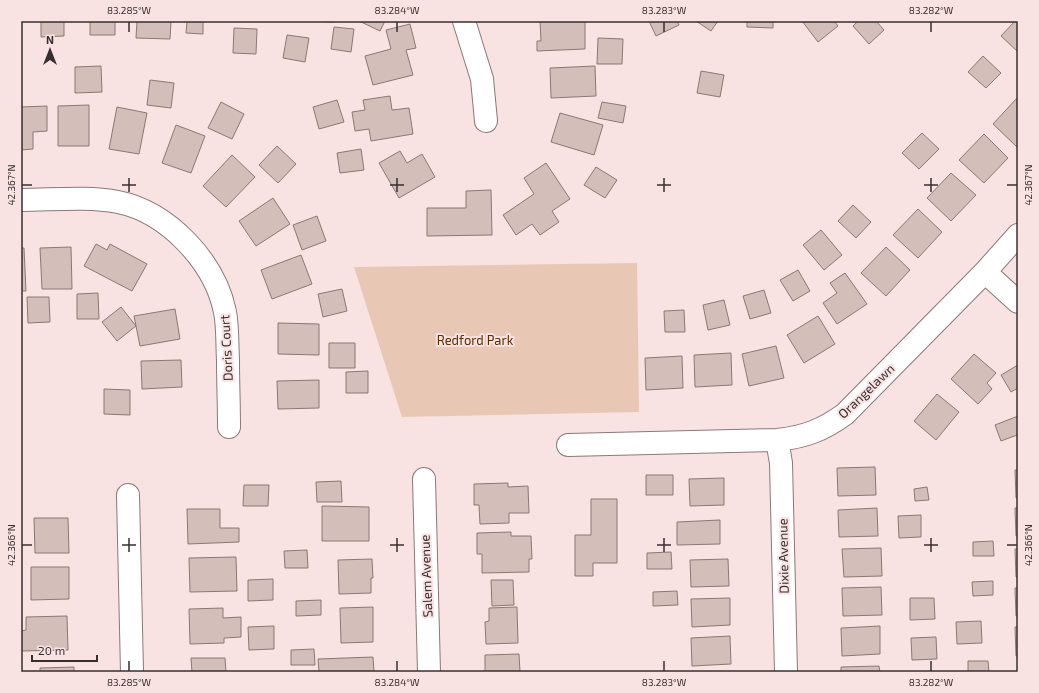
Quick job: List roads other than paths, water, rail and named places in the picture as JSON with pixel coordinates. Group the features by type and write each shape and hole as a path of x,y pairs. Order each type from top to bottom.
{"street":[{"path":"464,21 482,79 486,121"},
{"name":"Doris Court","path":"21,200 91,199 119,203 148,213 174,229 191,246 209,271 219,293 224,310 227,328 229,427"},
{"name":"Orangelawn","path":"568,445 777,440 814,433 833,423 845,414 985,272 1018,235"},
{"path":"985,272 1018,302"},
{"name":"Dixie Avenue","path":"777,440 781,463 786,672"},
{"name":"Salem Avenue","path":"424,479 429,672"},
{"path":"128,494 132,672"}],"park label":[{"name":"Redford Park","path":"475,340"}]}
